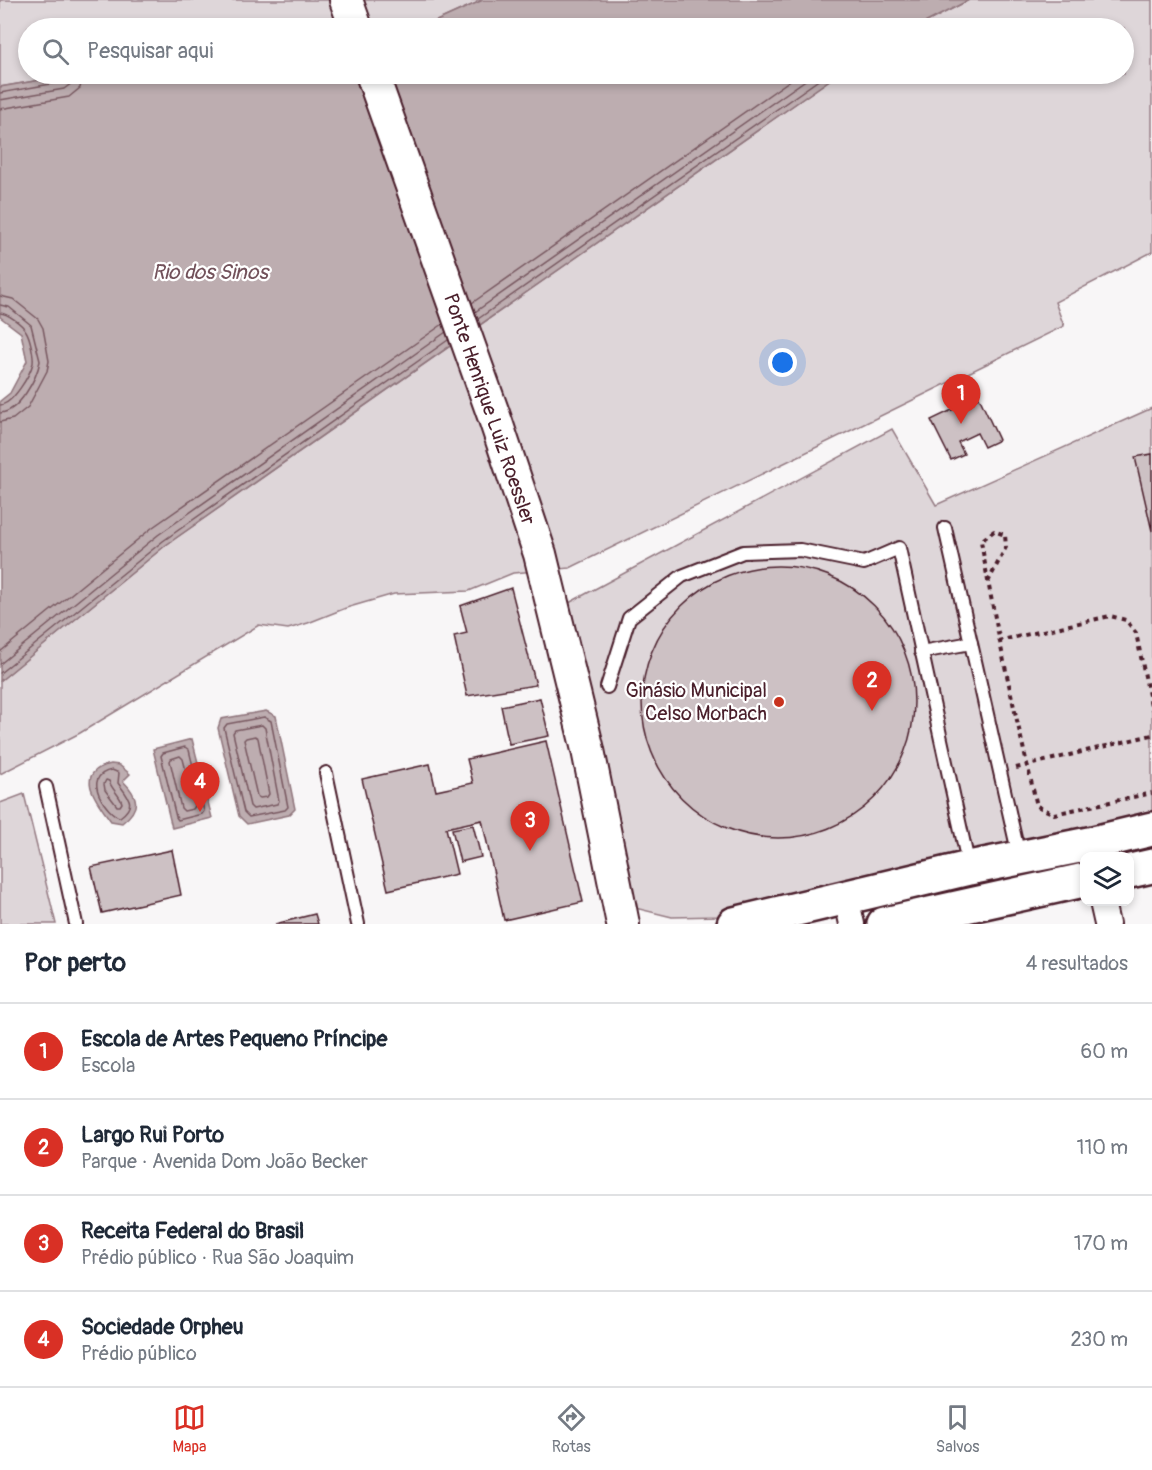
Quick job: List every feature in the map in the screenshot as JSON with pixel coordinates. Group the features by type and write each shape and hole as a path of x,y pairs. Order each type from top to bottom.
{"main road":[{"path":"734,924 849,910 969,868 1019,857 1090,850 1152,829"},
{"path":"1134,870 1152,866"},
{"path":"884,924 1080,881"}],"street":[{"path":"345,0 352,18"},
{"name":"Ponte Henrique Luiz Roessler","path":"376,84 495,419 540,554 588,750 623,924"},
{"path":"1103,906 1107,924"}],"lane":[{"path":"945,528 1019,857"},
{"path":"607,687 628,618 682,576 743,552 801,550 864,563 899,548 969,868"},
{"path":"921,652 971,643"},
{"path":"326,773 358,924"},
{"path":"46,787 76,924"}],"path":[{"path":"988,582 1006,546 1005,535 994,531 981,541 998,641 1037,807 1054,814 1152,793"},
{"path":"998,641 1110,616 1126,620 1136,633 1152,710"},
{"path":"1027,765 1152,735"}],"shaded area":[{"path":"0,0 483,0 443,18 18,18 18,84 0,87"},
{"path":"969,0 1152,0 1152,252 1055,302 1064,326 570,568 513,573 469,591 394,594 288,629 259,625 80,733 0,774 0,681 166,545 824,84 1134,84 1134,18 934,18"},
{"path":"1152,408 1152,818 720,916 672,917 635,908 567,604 892,429 936,505"},
{"path":"24,794 56,924 0,924 0,803"}],"water":[{"path":"483,0 969,0 934,18 443,18"},
{"name":"Rio dos Sinos","path":"18,84 824,84 166,545 0,681 0,401 10,393 27,361 21,333 0,317 0,87"},
{"path":"266,711 276,716 295,809 289,815 247,824 239,816 218,728 221,719"},
{"path":"192,739 212,818 172,828 153,749"},
{"path":"111,764 119,765 130,774 123,781 132,792 136,802 128,818 122,823 111,821 91,788 90,781 93,774 99,768"}],"building":[{"path":"979,397 999,440 984,447 977,433 958,442 964,454 951,460 931,420"},
{"path":"1152,454 1152,531 1135,457"},
{"name":"Ginásio Municipal Celso Morbach","path":"765,566 791,566 818,571 830,576 854,589 875,605 891,626 909,662 914,702 909,742 891,778 875,799 854,815 818,833 791,838 765,838 738,833 726,828 702,815 681,799 665,778 647,742 642,715 642,689 647,662 652,650 665,626 681,605 702,589 738,571"},
{"path":"511,588 536,685 467,696 454,636 467,633 460,606"},
{"path":"540,698 549,736 509,744 501,706"},
{"path":"546,741 583,902 504,920 482,820 446,828 457,874 388,890 362,779 430,764 436,791 473,783 467,759"},
{"path":"473,825 481,857 460,862 452,829"},
{"path":"172,850 181,895 102,913 91,867"},
{"path":"315,914 318,924 275,924"}],"place":[{"name":"Escola de Artes Pequeno Príncipe","path":"961,424"},
{"name":"Ginásio Municipal Celso Morbach","path":"779,702"},
{"name":"Largo Rui Porto","path":"872,711"},
{"name":"Sociedade Orpheu","path":"200,812"},
{"name":"Receita Federal do Brasil","path":"530,851"}]}
